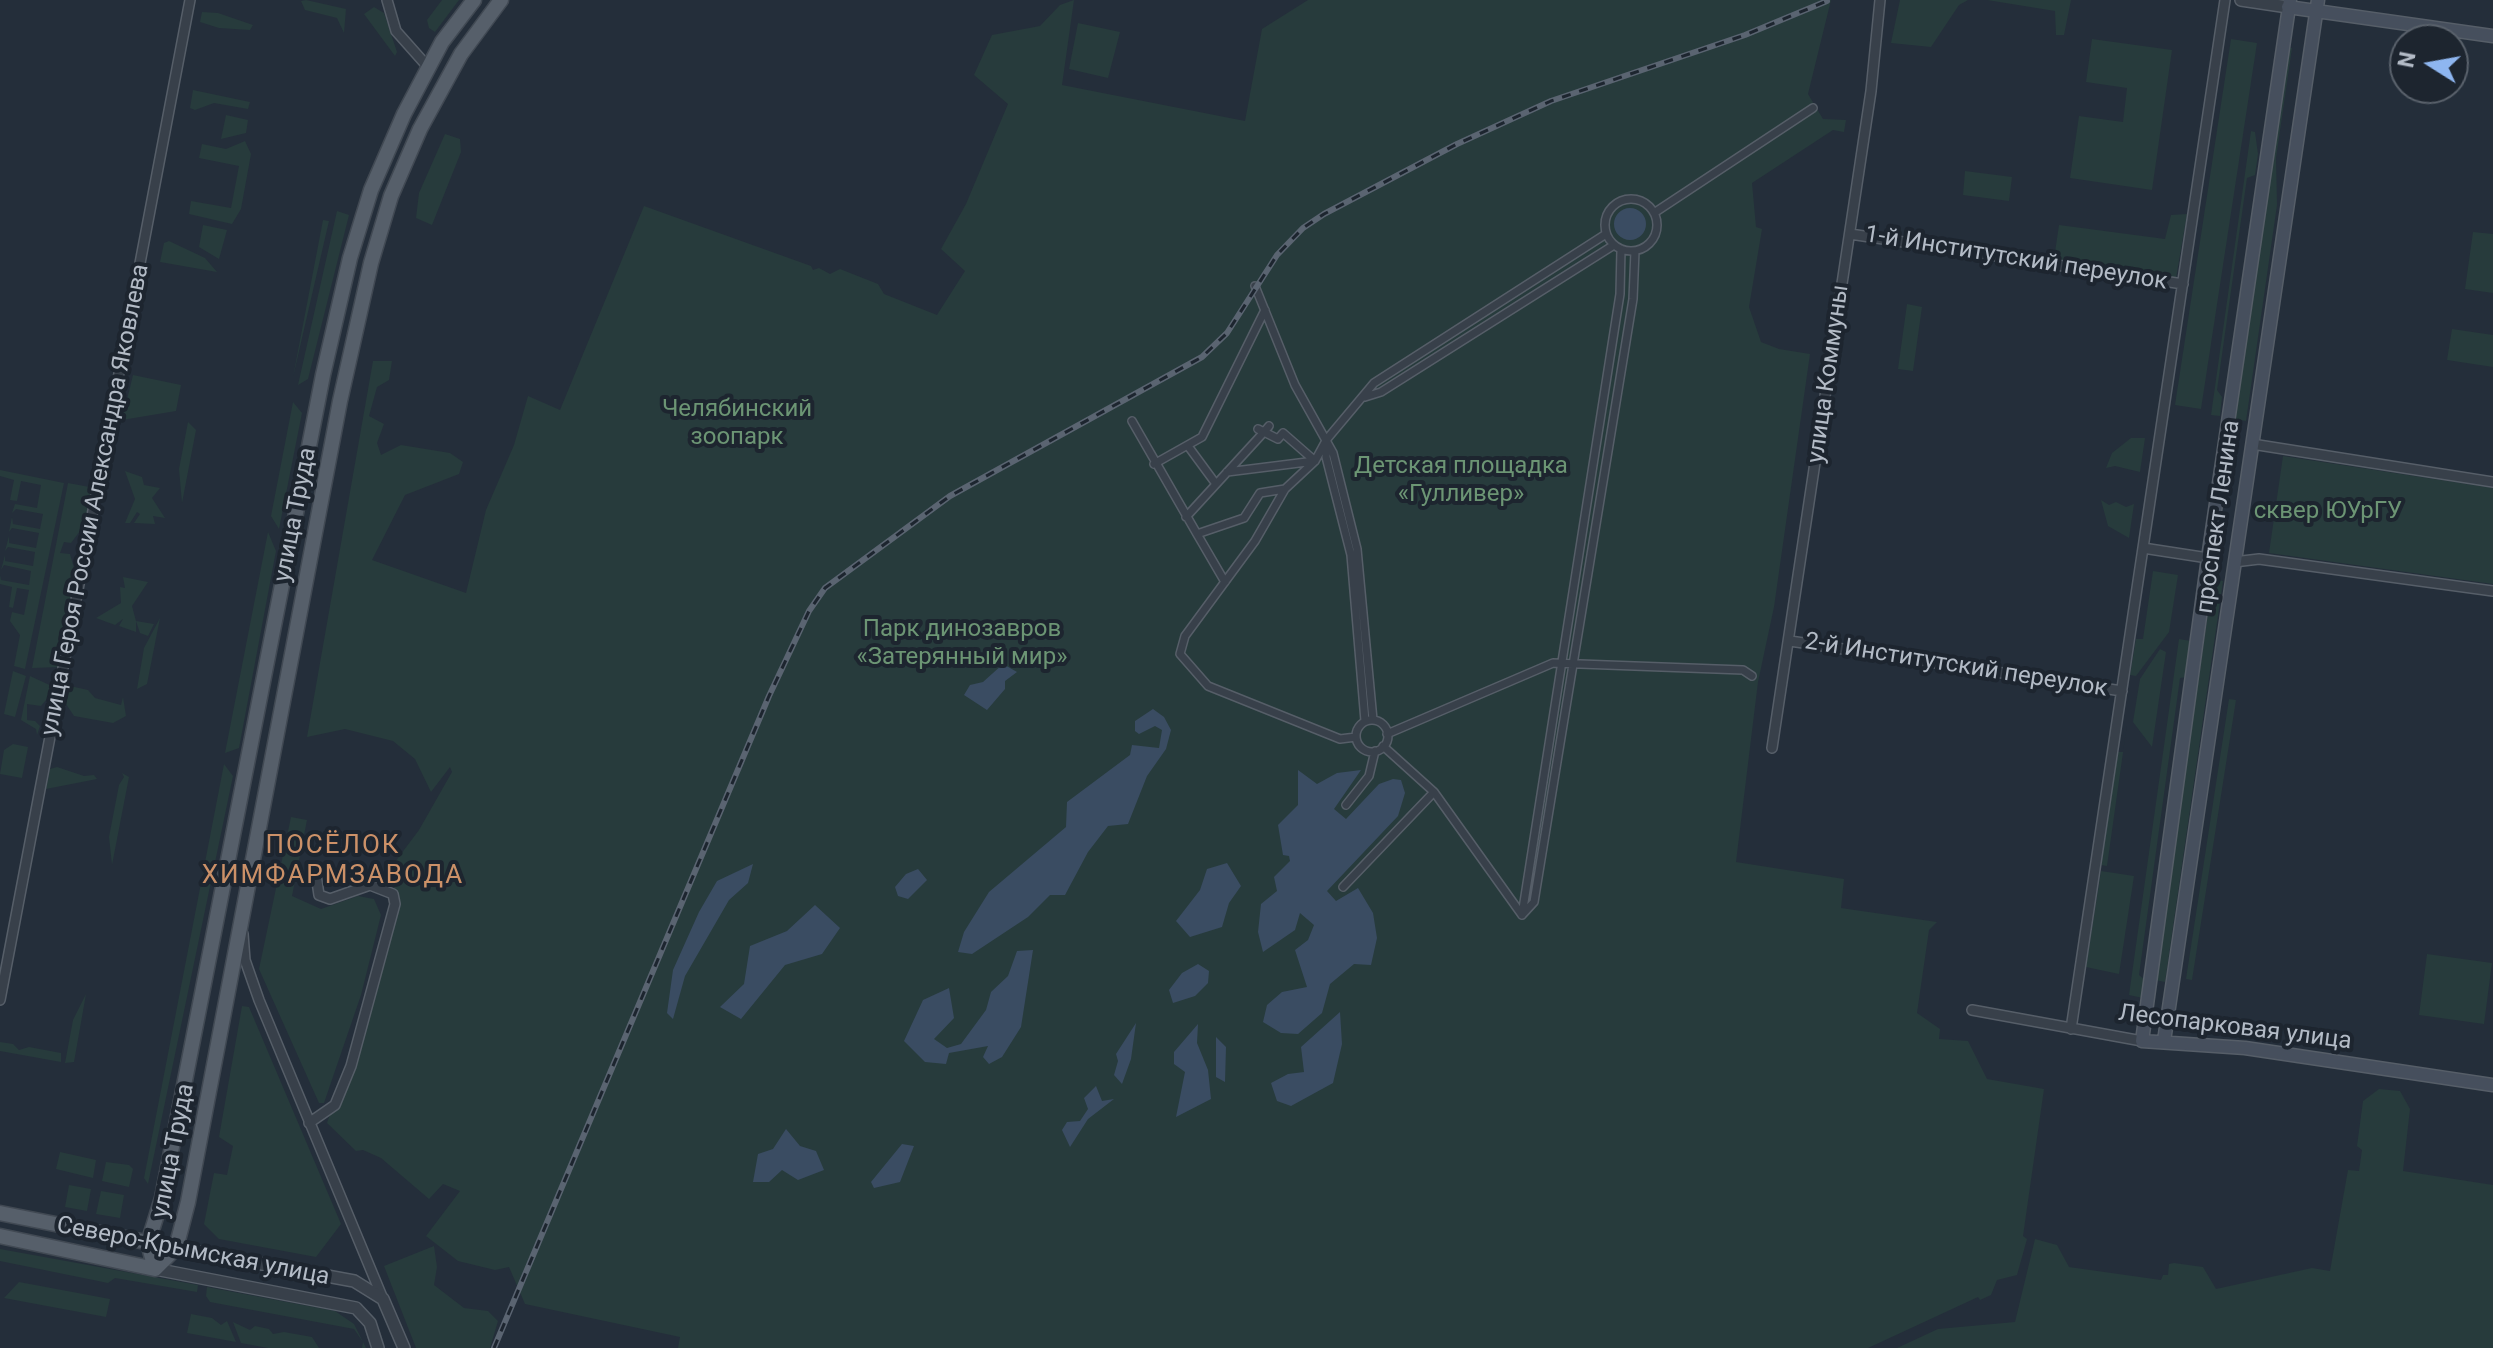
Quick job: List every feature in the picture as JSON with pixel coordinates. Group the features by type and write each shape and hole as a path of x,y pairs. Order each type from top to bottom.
{"main road":[{"name":"улица Труда","path":"474,0 428,67 371,190 338,305 165,1183 148,1243 155,1269 176,1248 188,1202 359,310 391,196 446,79 501,0"},
{"path":"2289,4 2493,36"},
{"name":"проспект Ленина","path":"2142,1041 2208,558 2289,4"},
{"name":"проспект Ленина","path":"2164,1041 2317,6"},
{"path":"428,67 446,79"},
{"path":"2225,440 2252,444"},
{"path":"2208,558 2234,562"},
{"path":"2151,977 2154,986 2160,989 2167,988 2173,980"},
{"name":"Лесопарковая улица","path":"2142,1041 2360,1064 2493,1085"},
{"name":"Северо-Крымская улица","path":"0,1213 176,1248"},
{"name":"Северо-Крымская улица","path":"0,1236 155,1269"}],"street":[{"name":"улица Героя России Александра Яковлева","path":"0,1000 190,0"},
{"path":"387,0 396,31 428,67"},
{"name":"улица Коммуны","path":"1772,748 1850,234 1880,0"},
{"path":"2071,1029 2225,0"},
{"path":"2241,0 2289,4"},
{"path":"1654,213 1813,108"},
{"path":"1522,915 1534,902 1633,299 1635,251 1654,236 1654,213 1642,201 1633,199 1616,203 1606,216 1606,234 1618,247 1635,251"},
{"path":"1255,286 1295,385 1327,439 1357,549 1369,721 1356,737 1340,739 1210,687 1180,654 1185,636 1255,541 1285,489 1315,461 1327,439 1374,383 1606,234"},
{"name":"1-й Институтский переулок","path":"1850,234 2183,284"},
{"path":"1365,397 1381,392 1618,247"},
{"path":"1522,915 1559,663 1620,294 1618,247"},
{"path":"1154,464 1202,437 1265,310"},
{"path":"1132,421 1154,464 1225,582"},
{"path":"1186,517 1264,429 1278,439 1283,433 1315,461"},
{"path":"2252,444 2493,482"},
{"path":"1188,446 1216,484"},
{"path":"1227,472 1315,461"},
{"path":"1197,534 1244,518 1260,493 1285,489"},
{"path":"2143,548 2208,558"},
{"path":"2234,562 2259,559 2493,591"},
{"name":"2-й Институтский переулок","path":"1790,641 2122,691"},
{"path":"1346,805 1369,776 1387,734 1559,663 1743,670 1752,676"},
{"path":"1369,721 1381,723 1387,734"},
{"path":"1356,737 1364,750 1379,749 1434,792 1522,915"},
{"path":"1343,887 1434,792"},
{"path":"309,1123 335,1105 351,1066 395,904 393,894 370,885 330,899 319,895 315,868"},
{"path":"242,911 245,960 309,1123 404,1348"},
{"name":"Лесопарковая улица","path":"1972,1010 2142,1041"},
{"name":"Северо-Крымская улица","path":"176,1248 354,1281 383,1299"},
{"name":"Северо-Крымская улица","path":"155,1269 347,1305 362,1311 370,1323 378,1348"}],"green space":[{"path":"442,0 459,0 435,32 429,28 427,20"},
{"path":"1074,0 1062,85 1245,121 1262,29 1308,0 1831,0 1808,94 1823,119 1846,120 1844,132 1833,130 1752,183 1756,227 1762,229 1749,307 1761,342 1779,349 1810,354 1774,607 1758,682 1736,862 1844,879 1841,908 1937,922 1929,930 1917,1013 1940,1029 1939,1039 1968,1041 1987,1079 2044,1089 2023,1236 2027,1239 2017,1275 1997,1280 1991,1295 1980,1300 1978,1297 1868,1348 678,1348 680,1337 525,1304 509,1267 495,1270 458,1261 426,1236 460,1191 443,1184 429,1199 381,1158 363,1150 356,1151 327,1123 399,905 389,870 419,830 452,772 450,767 431,792 415,759 393,741 345,729 307,737 373,361 392,361 389,380 377,387 369,416 384,424 377,443 381,455 401,445 450,453 463,462 459,474 405,495 372,560 466,593 486,510 514,445 528,396 560,410 644,206 811,266 813,270 819,268 830,274 840,269 878,284 884,294 937,315 965,271 941,249 966,204 1008,104 974,75 992,35 1040,26 1060,5"},
{"path":"1900,0 1968,0 1959,5 1931,47 1891,43"},
{"path":"1987,0 2071,0 2064,35 2056,35 2055,11"},
{"path":"301,1 346,9 344,33 337,18 305,10"},
{"path":"374,7 384,13 397,52 395,56 364,14"},
{"path":"202,12 218,13 253,25 250,30 219,28 200,22"},
{"path":"1078,23 1120,32 1108,78 1069,69"},
{"path":"2092,39 2172,50 2152,190 2070,178 2079,116 2123,122 2127,88 2086,82"},
{"path":"2231,39 2257,43 2201,409 2175,405"},
{"path":"2289,48 2292,48 2276,158 2277,205 2246,421 2235,419"},
{"path":"193,90 250,102 248,109 214,103 195,110 190,108"},
{"path":"226,115 248,120 246,133 221,139"},
{"path":"2251,131 2255,132 2258,154 2255,175 2247,178 2217,390 2222,397 2220,416 2211,415"},
{"path":"445,134 460,139 461,152 432,225 416,218 419,193"},
{"path":"245,141 251,154 241,209 232,224 189,214 191,201 231,208 239,166 199,158 202,144 226,149"},
{"path":"1965,171 2012,177 2009,201 1963,195"},
{"path":"337,211 349,215 308,379 298,385"},
{"path":"2187,214 2176,278 2054,259 2059,225 2165,239 2171,215"},
{"path":"323,220 329,221 293,377"},
{"path":"203,225 227,230 219,259 199,247"},
{"path":"2473,232 2493,234 2493,293 2465,289"},
{"path":"169,241 205,258 217,272 160,262 164,243"},
{"path":"1907,304 1922,307 1913,371 1898,369"},
{"path":"2452,329 2493,335 2493,367 2447,360"},
{"path":"133,375 181,385 176,411 122,420"},
{"path":"293,402 302,413 279,529 271,516"},
{"path":"188,422 196,430 182,503 179,469"},
{"path":"2131,438 2145,438 2140,472 2115,466 2106,468 2112,453"},
{"name":"сквер ЮУрГУ","path":"2283,456 2493,488 2493,584 2269,553"},
{"path":"0,470 64,483 25,669 14,666 20,635 10,621 12,612 24,615 29,590 17,588 13,608 9,607 12,587 0,584 0,575 1,580 29,585 31,571 4,565 1,570 5,555 5,561 33,566 35,552 8,547 5,551 9,536 9,543 36,548 39,533 12,528 9,532 12,517 13,524 40,529 43,514 16,509 12,513 15,504 37,508 41,485 21,481 17,501 10,500 14,480 0,476"},
{"path":"125,471 142,477 144,485 160,488 152,498 165,518 153,516 155,524 134,523 140,514 137,512 130,523 125,523 135,499"},
{"path":"68,483 95,488 89,519 71,543 64,542 60,553 70,554 77,579 60,667 32,668"},
{"path":"2101,500 2109,505 2116,502 2126,507 2134,504 2129,538 2108,526"},
{"path":"268,532 276,551 239,748 225,753"},
{"path":"2153,571 2178,575 2169,632 2136,676 2130,675 2136,639 2143,639"},
{"path":"123,577 148,582 132,606 136,632 119,626 123,619 115,625 96,618 121,603 120,587 125,588"},
{"path":"2213,579 2223,581 2165,982 2155,980"},
{"path":"160,618 147,684 137,689 144,648"},
{"path":"136,621 154,624 148,636 140,633"},
{"path":"2179,639 2191,641 2187,677 2180,678 2139,975 2146,981 2143,998 2129,995"},
{"path":"2160,649 2166,652 2152,747 2133,722 2140,679"},
{"path":"13,671 26,676 15,717 4,714"},
{"path":"30,676 56,688 41,706 27,704 27,720 35,721 40,726 37,735 36,729 21,720"},
{"path":"70,686 88,690 95,698 121,705 123,697 126,716 113,723 74,716 66,704"},
{"path":"2229,699 2236,700 2192,980 2186,979"},
{"path":"2127,724 2107,866 2101,865 2118,752 2123,752"},
{"path":"13,744 28,747 22,778 0,774 4,750"},
{"path":"224,764 233,776 148,1184 144,1178"},
{"path":"57,767 84,776 94,775 97,779 46,789 50,769"},
{"path":"122,773 129,777 112,865 109,837 119,785 124,777"},
{"path":"291,817 307,820 292,896 321,909 358,896 374,899 381,915 361,995 324,1103 319,1103 259,969"},
{"path":"2101,871 2134,876 2119,974 2086,967"},
{"path":"2427,954 2492,963 2484,1024 2419,1015"},
{"path":"86,994 74,1062 65,1063 73,1020"},
{"path":"242,1006 249,1007 341,1224 316,1257 219,1239 204,1224 214,1173 227,1175 233,1146 219,1137"},
{"path":"0,1042 13,1044 19,1050 29,1047 61,1053 61,1062 0,1051"},
{"path":"2379,1089 2400,1091 2410,1109 2403,1171 2493,1185 2493,1348 1897,1348 1938,1329 2015,1322 2035,1239 2057,1245 2069,1267 2161,1280 2163,1275 2168,1275 2169,1264 2203,1267 2216,1289 2312,1268 2330,1271 2348,1170 2359,1171 2362,1150 2357,1146 2363,1101"},
{"path":"60,1152 96,1160 93,1178 56,1169"},
{"path":"106,1162 129,1165 133,1169 129,1187 102,1181"},
{"path":"69,1185 91,1189 87,1211 65,1207"},
{"path":"101,1191 124,1195 120,1218 96,1214"},
{"path":"434,1246 437,1267 434,1285 464,1308 488,1311 498,1321 490,1348 416,1348 384,1266"},
{"path":"0,1249 198,1285 197,1292 115,1278 108,1283 0,1261"},
{"path":"19,1282 110,1299 106,1317 4,1298"},
{"path":"207,1287 335,1311 354,1324 363,1342 354,1329 210,1302 206,1296"},
{"path":"191,1314 212,1318 221,1325 227,1321 236,1342 187,1333"},
{"path":"233,1322 250,1330 255,1326 269,1329 273,1334 284,1332 312,1337 319,1348 268,1348 241,1343"}],"water":[{"path":"1630,208 1641,213 1646,224 1641,235 1630,240 1619,235 1614,224 1619,213"},
{"path":"1003,664 1017,672 1005,681 1005,689 987,710 964,695 970,685 983,682"},
{"path":"1153,709 1164,717 1171,730 1166,749 1147,776 1128,824 1108,826 1088,852 1065,895 1050,895 1028,917 972,954 958,952 964,932 989,892 1066,827 1067,802 1130,755 1132,745 1159,748 1162,730 1155,726 1139,734 1135,731 1135,721"},
{"path":"1298,770 1317,784 1337,773 1361,770 1334,809 1346,819 1379,784 1393,779 1401,780 1405,793 1398,816 1327,891 1336,901 1358,888 1373,913 1377,938 1371,965 1354,964 1330,984 1322,1013 1298,1034 1281,1033 1263,1022 1267,1005 1282,992 1307,987 1295,950 1308,940 1314,925 1300,913 1295,930 1263,952 1258,932 1261,904 1277,891 1274,877 1290,861 1289,856 1283,855 1278,825 1298,805"},
{"path":"1227,863 1241,886 1229,903 1222,927 1190,937 1176,921 1200,890 1207,869"},
{"path":"753,864 748,883 729,900 685,976 673,1019 667,1013 673,970 699,912 717,881"},
{"path":"918,869 927,880 908,899 898,896 895,887 906,874"},
{"path":"815,905 840,928 822,954 785,965 741,1019 720,1007 744,984 750,946 787,931"},
{"path":"1033,950 1021,1027 1002,1057 989,1064 983,1057 988,1046 949,1053 946,1064 925,1062 904,1041 923,1000 949,988 954,1018 934,1039 947,1048 961,1044 986,1010 991,992 1008,976 1017,951"},
{"path":"1198,964 1209,971 1208,983 1195,996 1173,1003 1169,990 1182,973"},
{"path":"1340,1012 1342,1044 1333,1083 1291,1106 1277,1101 1271,1083 1288,1074 1304,1072 1301,1047"},
{"path":"1136,1023 1131,1059 1122,1084 1114,1075 1118,1061 1116,1054"},
{"path":"1198,1024 1197,1043 1208,1070 1211,1099 1176,1117 1185,1072 1174,1064 1174,1052"},
{"path":"1216,1037 1226,1047 1225,1082 1216,1077"},
{"path":"1096,1086 1102,1101 1114,1099 1088,1119 1070,1147 1062,1130 1067,1122 1080,1121 1088,1109 1084,1098"},
{"path":"786,1129 800,1146 816,1151 824,1170 798,1180 782,1170 769,1182 753,1182 758,1154 773,1149"},
{"path":"902,1144 914,1146 900,1182 874,1188 871,1182"}],"railway":[{"path":"494,1348 769,696 809,611 825,588 950,496 1202,357 1227,333 1277,255 1303,228 1324,214 1457,144 1551,101 1745,35 1827,1"}],"district":[{"name":"ПОСЁЛОК ХИМФАРМЗАВОДА","path":"333,861"}],"park label":[{"name":"Челябинский зоопарк","path":"737,424"},
{"name":"Детская площадка «Гулливер»","path":"1461,481"},
{"name":"Парк динозавров «Затерянный мир»","path":"962,644"}]}
